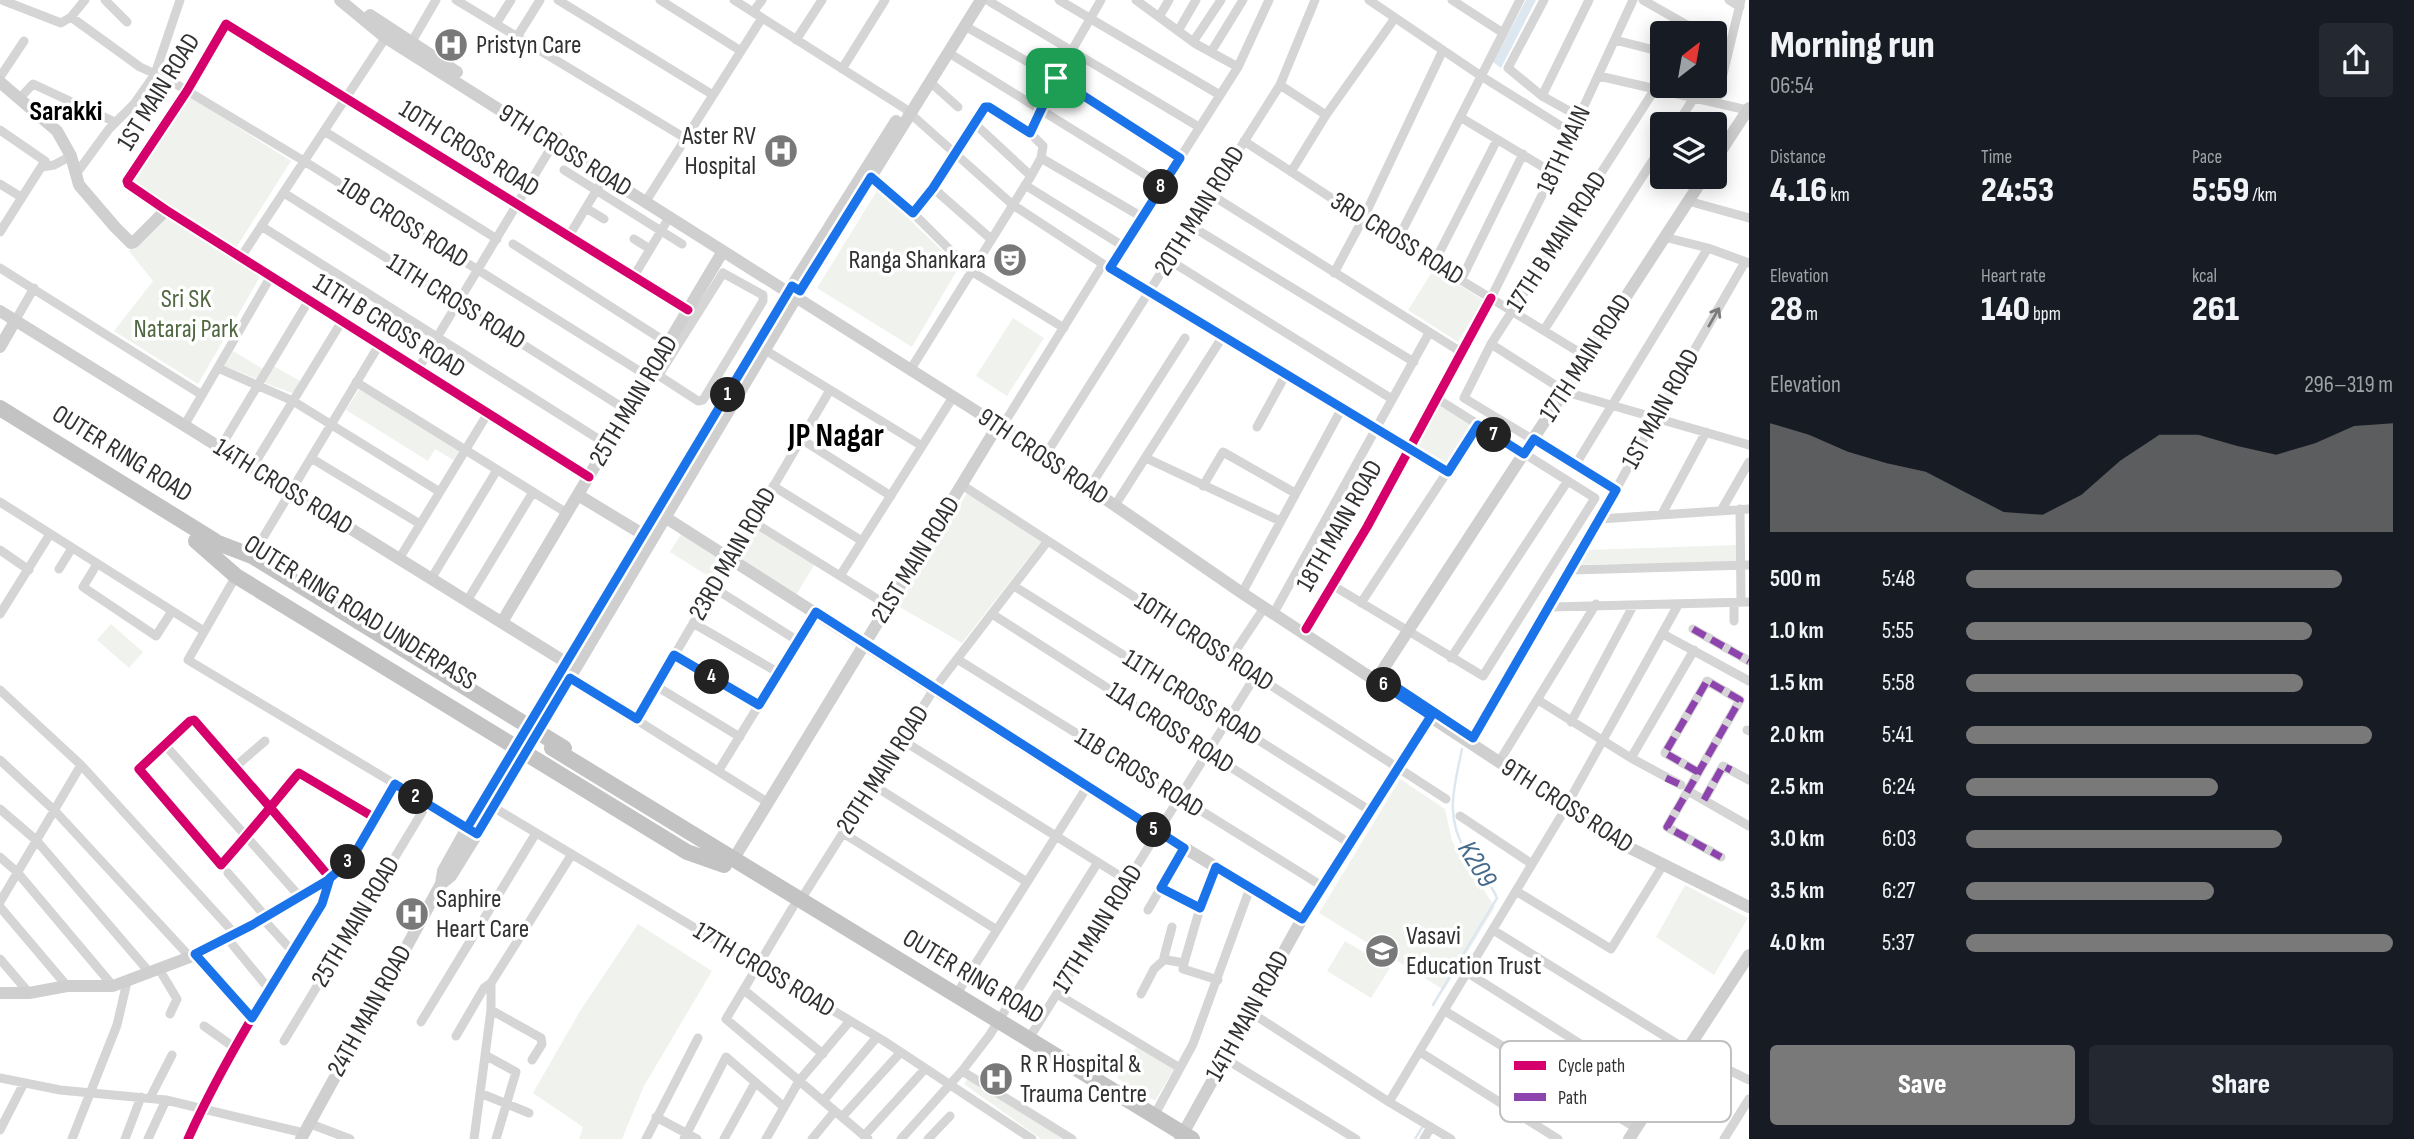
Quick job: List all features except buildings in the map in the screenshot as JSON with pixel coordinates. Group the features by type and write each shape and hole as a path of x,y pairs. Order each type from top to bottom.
{"highway":[{"name":"OUTER RING ROAD","path":"0,408 218,542"},
{"name":"OUTER RING ROAD","path":"0,420 196,541"},
{"path":"196,541 236,576 687,852 728,861"},
{"name":"OUTER RING ROAD UNDERPASS","path":"196,541 500,723 218,542"},
{"path":"218,542 252,556 720,844 728,861"},
{"path":"550,753 728,861"},
{"name":"OUTER RING ROAD","path":"728,861 1182,1138"},
{"name":"OUTER RING ROAD","path":"797,904 956,995 996,1026 1028,1040 1154,1116 1182,1138"}],"main road":[{"name":"9TH CROSS ROAD","path":"340,0 388,34 794,292 953,397 1048,451 1091,484 1119,499 1243,590"},
{"name":"9TH CROSS ROAD","path":"351,0 388,34 411,43 605,176 647,198 723,251 914,364 1243,590 1502,757 1630,848 1749,907"},
{"name":"24TH MAIN ROAD","path":"661,515 765,349 794,292 907,111 972,0"},
{"name":"24TH MAIN ROAD","path":"304,1132 441,884 451,876 472,831 520,750 570,678 735,382 871,177 907,111 930,82 981,0"},
{"path":"0,79 57,131 71,156 79,185 131,243 166,210"},
{"path":"1727,141 1748,109"},
{"name":"17TH MAIN ROAD","path":"1377,677 1566,392 1696,189"},
{"name":"11TH B CROSS ROAD","path":"166,210 589,477"},
{"name":"25TH MAIN ROAD","path":"502,622 694,305 723,251"},
{"name":"14TH CROSS ROAD","path":"0,311 567,663"},
{"path":"0,347 15,321"},
{"name":"21ST MAIN ROAD","path":"728,861 1001,423"},
{"path":"578,495 648,537"},
{"path":"661,515 1158,832 1302,919"},
{"name":"24TH MAIN ROAD","path":"534,729 567,663 648,537"},
{"name":"9TH CROSS ROAD","path":"1270,608 1306,629 1431,716 1568,803 1658,855 1749,900"},
{"name":"14TH MAIN ROAD","path":"1182,1138 1302,919 1431,716"},
{"name":"24TH MAIN ROAD","path":"472,831 493,807 520,750"},
{"path":"0,993 29,993 67,986 113,986 192,956 231,936 330,878 351,860 395,784 472,831"},
{"path":"1695,1041 1749,955"},
{"path":"1696,1041 1749,966"}],"street":[{"path":"0,11 4,1 61,23 85,0"},
{"path":"106,0 127,22"},
{"path":"76,174 115,122 134,104 155,74 180,0"},
{"path":"411,43 436,0"},
{"path":"456,0 685,138"},
{"path":"496,24 511,0"},
{"path":"517,37 540,0"},
{"path":"558,0 713,95"},
{"path":"660,0 741,51"},
{"path":"734,0 907,111 1013,205 1106,266 1448,472"},
{"path":"753,12 762,0"},
{"path":"796,40 822,0"},
{"path":"842,69 885,0"},
{"path":"987,0 1199,127"},
{"path":"1059,0 1220,95"},
{"path":"1030,133 1056,78 1101,0"},
{"path":"1159,17 1169,0"},
{"path":"1178,31 1196,0"},
{"path":"1194,42 1221,0"},
{"path":"1211,52 1243,0"},
{"name":"21ST MAIN ROAD","path":"1001,423 1106,266 1124,246 1238,67 1269,0"},
{"name":"20TH MAIN ROAD","path":"1048,451 1280,85 1315,0"},
{"path":"1369,0 1480,76 1572,133"},
{"path":"1452,0 1503,33"},
{"path":"1397,241 1520,0"},
{"path":"1544,0 1507,66 1542,96 1580,117"},
{"path":"1542,96 1589,0"},
{"name":"18TH MAIN","path":"1491,298 1580,117 1633,0"},
{"path":"1643,0 1680,21"},
{"path":"1727,54 1740,3 1729,0"},
{"path":"1140,1 1194,42 1238,67"},
{"name":"10B CROSS ROAD","path":"71,16 119,54 304,161 649,377"},
{"path":"647,198 762,18"},
{"path":"1291,172 1326,115 1395,18"},
{"name":"1ST MAIN ROAD","path":"166,210 127,183 187,91 226,24"},
{"name":"10TH CROSS ROAD","path":"226,24 634,276 694,305"},
{"path":"965,26 1056,78 1180,158"},
{"path":"241,257 388,34"},
{"path":"1615,40 1650,49"},
{"path":"0,79 24,41"},
{"path":"1334,273 1363,219 1443,50"},
{"path":"949,52 1162,185"},
{"path":"1599,76 1650,88"},
{"path":"930,82 958,107"},
{"path":"19,99 33,84 115,122"},
{"path":"1280,85 1326,115"},
{"name":"17TH B MAIN ROAD","path":"1534,439 1464,398 1491,344 1650,97"},
{"path":"1685,112 1694,98 1748,109"},
{"path":"1716,103 1717,98"},
{"path":"913,213 933,188 985,107 1030,133 1043,146 1041,158 1031,176 914,364"},
{"path":"1460,117 1553,173"},
{"path":"974,124 1031,176"},
{"path":"0,130 43,164 54,164 71,156"},
{"path":"324,131 497,239"},
{"path":"418,369 556,140"},
{"path":"1434,263 1497,140"},
{"name":"3RD CROSS ROAD","path":"1244,141 1397,241 1587,357"},
{"path":"1461,280 1522,154"},
{"path":"1041,158 1142,217"},
{"path":"0,232 4,215 21,197 43,164"},
{"path":"1544,330 1650,165"},
{"path":"564,170 682,244"},
{"path":"569,236 605,176"},
{"path":"871,177 913,213 971,271 1064,328"},
{"path":"0,184 21,197"},
{"path":"1025,185 1124,246"},
{"path":"933,188 991,239"},
{"name":"11TH CROSS ROAD","path":"284,193 628,411"},
{"path":"1210,194 1461,352"},
{"path":"1688,201 1749,218"},
{"path":"586,208 604,219"},
{"path":"634,276 670,216"},
{"path":"261,226 436,339 608,445"},
{"path":"1191,226 1414,362"},
{"path":"1664,237 1708,248 1747,263"},
{"path":"634,239 650,250"},
{"path":"513,244 668,344"},
{"path":"1576,464 1708,248"},
{"path":"1169,260 1392,399"},
{"name":"1ST MAIN ROAD","path":"1473,738 1572,570 1655,418 1747,263"},
{"path":"0,268 202,395"},
{"path":"723,273 727,273 763,295 763,300 720,372 701,401 659,375 694,305 723,273"},
{"path":"184,426 271,276"},
{"path":"15,321 34,288"},
{"name":"18TH MAIN ROAD","path":"1306,629 1367,527 1491,298"},
{"path":"220,448 309,300"},
{"path":"252,468 342,321"},
{"name":"18TH MAIN ROAD","path":"1230,659 1270,608 1429,333"},
{"path":"1119,499 1223,336"},
{"path":"1091,484 1185,338"},
{"path":"1491,344 1566,392 1749,445"},
{"path":"252,556 379,345"},
{"path":"765,349 922,446"},
{"path":"218,368 293,401 440,492"},
{"path":"720,372 735,382"},
{"path":"1257,427 1286,374"},
{"path":"356,382 567,513"},
{"name":"23RD MAIN ROAD","path":"637,719 830,390"},
{"path":"840,576 953,397"},
{"path":"1332,585 1480,676 1484,675 1595,498 1436,398"},
{"path":"1243,590 1342,408"},
{"path":"399,559 488,413"},
{"path":"1362,603 1478,425"},
{"path":"1662,514 1706,432"},
{"path":"802,439 891,496"},
{"path":"1534,439 1616,490"},
{"path":"1203,486 1223,452 1295,493"},
{"path":"311,458 420,524"},
{"path":"1146,458 1280,521"},
{"path":"1722,509 1749,462"},
{"path":"431,579 497,470"},
{"path":"1451,658 1567,482"},
{"name":"10TH CROSS ROAD","path":"962,485 1446,799"},
{"path":"773,486 862,541"},
{"path":"467,601 533,492"},
{"path":"0,502 204,631"},
{"path":"1600,519 1745,509 1745,565 1741,602 1734,621"},
{"path":"752,522 887,605"},
{"path":"0,614 50,534"},
{"name":"20TH MAIN ROAD","path":"799,1081 726,1019 934,689 1047,542"},
{"path":"59,569 72,548"},
{"path":"0,563 3,552 29,570"},
{"path":"97,564 83,587 156,636 172,611"},
{"path":"1572,570 1745,565"},
{"path":"236,576 188,660 395,784"},
{"name":"11TH CROSS ROAD","path":"1014,586 1369,810"},
{"path":"714,588 798,641"},
{"path":"1550,607 1741,602"},
{"path":"1502,757 1596,604"},
{"path":"1389,1102 1604,742 1678,605"},
{"path":"1570,722 1633,606"},
{"path":"719,770 816,612"},
{"name":"11A CROSS ROAD","path":"992,614 1349,842"},
{"path":"693,623 779,673"},
{"path":"1693,629 1749,661"},
{"path":"1662,634 1749,681"},
{"path":"1631,758 1694,650"},
{"path":"674,655 759,705"},
{"name":"11B CROSS ROAD","path":"957,659 1322,886"},
{"name":"17TH MAIN ROAD","path":"1028,1040 1256,675"},
{"path":"570,678 767,802"},
{"path":"1698,772 1664,753 1707,681 1740,700 1698,772 1685,788 1667,827 1721,857"},
{"path":"656,686 740,737"},
{"path":"0,690 81,765 231,936 269,989"},
{"path":"1538,700 1570,722 1749,826"},
{"path":"188,1139 202,1107 252,1018 322,904 330,878 270,808 235,767 192,720 139,769 220,865 270,808 297,775 301,773 374,818"},
{"path":"902,740 1128,881"},
{"path":"235,767 265,741"},
{"path":"165,745 300,897"},
{"path":"0,760 55,811 252,1018"},
{"path":"67,986 0,905 81,765"},
{"path":"1704,800 1723,766 1749,780"},
{"path":"873,785 1027,882"},
{"path":"956,995 1087,787"},
{"name":"25TH MAIN ROAD","path":"284,1041 428,804"},
{"name":"17TH CROSS ROAD","path":"493,807 877,1037 1032,1139"},
{"path":"0,810 36,839 155,971 177,999 170,1014"},
{"path":"1460,816 1532,864"},
{"path":"421,1022 536,833"},
{"path":"843,833 997,930"},
{"path":"1148,910 1184,848"},
{"path":"456,1036 484,988 491,983 572,854"},
{"path":"0,857 18,872 113,986"},
{"path":"901,1139 962,1071 996,1026 1098,862"},
{"path":"1516,891 1611,949 1662,865"},
{"path":"1216,867 1200,908 1183,969 1218,980"},
{"path":"228,873 294,953"},
{"path":"1161,888 1200,908"},
{"path":"1154,1116 1193,1044 1250,888"},
{"path":"1141,994 1154,969 1165,959 1172,927"},
{"path":"1493,930 1673,1041"},
{"path":"0,959 29,993"},
{"path":"1165,959 1184,963"},
{"path":"1468,973 1576,1041"},
{"path":"72,1139 117,1026 127,982"},
{"path":"474,1139 491,1010 491,983"},
{"path":"744,990 823,1054"},
{"path":"1057,994 1180,1068"},
{"path":"491,1010 541,1038 542,1044 532,1060"},
{"path":"1445,1011 1500,1047"},
{"path":"1250,1012 1451,1139"},
{"path":"766,1139 799,1081 849,1021"},
{"path":"204,1026 235,1048"},
{"path":"823,1101 877,1037"},
{"path":"646,1139 698,1038"},
{"path":"812,1139 900,1052"},
{"path":"1420,1052 1500,1102"},
{"path":"125,1139 172,1055"},
{"path":"485,1055 516,1072 496,1139"},
{"path":"685,1136 726,1057 784,1107"},
{"path":"1224,1058 1356,1139"},
{"path":"799,1081 866,1138 925,1069"},
{"path":"962,1071 1072,1139"},
{"path":"1731,1071 1749,1080"},
{"path":"0,1077 92,1093 166,1100 304,1132 350,1139"},
{"path":"0,1129 24,1083"},
{"path":"724,1139 755,1083"},
{"path":"480,1093 528,1113"},
{"path":"1724,1139 1749,1099"},
{"path":"148,1139 166,1100"},
{"path":"928,1139 950,1116"},
{"path":"656,1117 685,1136 697,1139"},
{"path":"1531,1122 1558,1139"},
{"path":"1614,1122 1634,1135"},
{"path":"1424,1139 1431,1127"}],"green space":[{"path":"187,95 291,161 236,248 132,182"},
{"path":"878,189 959,267 912,347 817,288"},
{"name":"Sri SK Nataraj Park","path":"165,213 261,275 198,384 114,331 153,281 129,251"},
{"path":"1434,269 1483,300 1458,342 1408,310"},
{"path":"1013,318 1044,338 1007,396 976,376"},
{"path":"233,351 263,369 257,379 224,366"},
{"path":"272,365 302,382 295,394 262,382"},
{"path":"360,388 461,451 455,461 435,449 428,461 346,410"},
{"path":"1438,405 1477,427 1451,472 1413,450"},
{"path":"967,493 1041,542 962,643 898,606"},
{"path":"755,527 815,564 796,595 736,558"},
{"path":"681,534 725,561 713,579 670,552"},
{"path":"1737,545 1737,562 1578,565 1586,550"},
{"path":"111,624 143,652 129,668 97,640"},
{"path":"1400,779 1445,809 1452,841 1495,907 1444,990 1319,913"},
{"path":"1685,885 1748,918 1714,975 1656,937"},
{"path":"638,924 712,971 644,1086 622,1139 579,1139 583,1127 533,1093 580,1011"},
{"path":"1345,941 1390,968 1371,998 1327,971"},
{"path":"1137,1046 1174,1069 1155,1101 1117,1078"},
{"path":"968,1078 1066,1139 1041,1139 964,1084"}],"shaded area":[{"path":"1526,0 1536,0 1501,68 1493,62"}],"waterway":[{"name":"K209","path":"1433,1005 1497,898 1467,854 1455,827 1453,802 1462,749"},
{"name":"K209","path":"1415,1139 1423,1126"}],"marked path":[{"path":"1693,629 1749,661"},
{"path":"1698,772 1665,753 1707,681 1740,700 1667,827 1721,857"},
{"path":"1704,800 1723,766 1731,770"},
{"path":"1666,778 1681,785"}],"cycle path":[{"path":"589,477 166,210 127,181 187,91 226,24 688,310"},
{"path":"1306,629 1367,527 1491,298"},
{"path":"188,1139 236,1045 311,923 330,878 280,819 263,799 246,779 194,720 139,769 221,865 250,832 269,809 278,798 288,786 297,775 299,773 375,818"}],"place":[{"name":"Pristyn Care","path":"451,45"},
{"name":"Aster RV Hospital","path":"781,151"},
{"name":"Ranga Shankara","path":"1010,260"},
{"name":"Saphire Heart Care","path":"412,914"},
{"name":"Vasavi Education Trust","path":"1382,951"},
{"name":"R R Hospital & Trauma Centre","path":"996,1079"}],"district":[{"name":"Sarakki","path":"66,111"},
{"name":"JP Nagar","path":"836,436"}],"route":[{"path":"1056,78 1030,133 985,107 933,188 913,213 871,177 800,291 792,286 467,828 395,784 351,860 330,878 322,904 252,1018 195,954 252,925 328,880 330,878 351,860 374,818 395,784 428,804 467,828 477,834 570,678 637,719 674,655 759,705 816,612 1184,848 1161,888 1200,908 1216,867 1302,919 1431,716 1376,680 1378,675 1473,738 1616,490 1534,439 1524,454 1478,425 1448,472 1110,268 1180,158 1056,78"}]}
